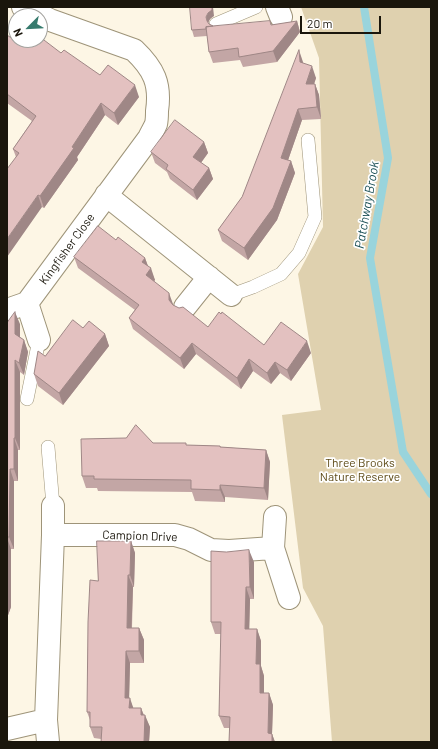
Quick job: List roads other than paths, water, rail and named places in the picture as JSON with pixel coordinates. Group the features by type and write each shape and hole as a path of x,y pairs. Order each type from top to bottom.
{"street":[{"name":"Kingfisher Close","path":"23,7 50,20 134,50 145,60 152,70 158,86 156,124 149,138 27,303"},
{"path":"106,195 231,295"},
{"path":"185,307 209,277"},
{"path":"7,310 27,303 39,340"},
{"path":"48,742 46,720 53,506"},
{"path":"275,517 273,548 289,598"},
{"name":"Campion Drive","path":"53,535 176,535 189,539 211,550 229,551 273,548"},
{"path":"7,729 46,720"}],"lane":[{"path":"216,24 256,7"},
{"path":"231,295 281,274 299,253 315,217 308,140"},
{"path":"27,399 39,340"},
{"path":"48,447 53,506"}],"waterway":[{"name":"Patchway Brook","path":"364,7 388,158 370,258 403,452 431,494"}],"park label":[{"name":"Three Brooks Nature Reserve","path":"360,470"}]}
